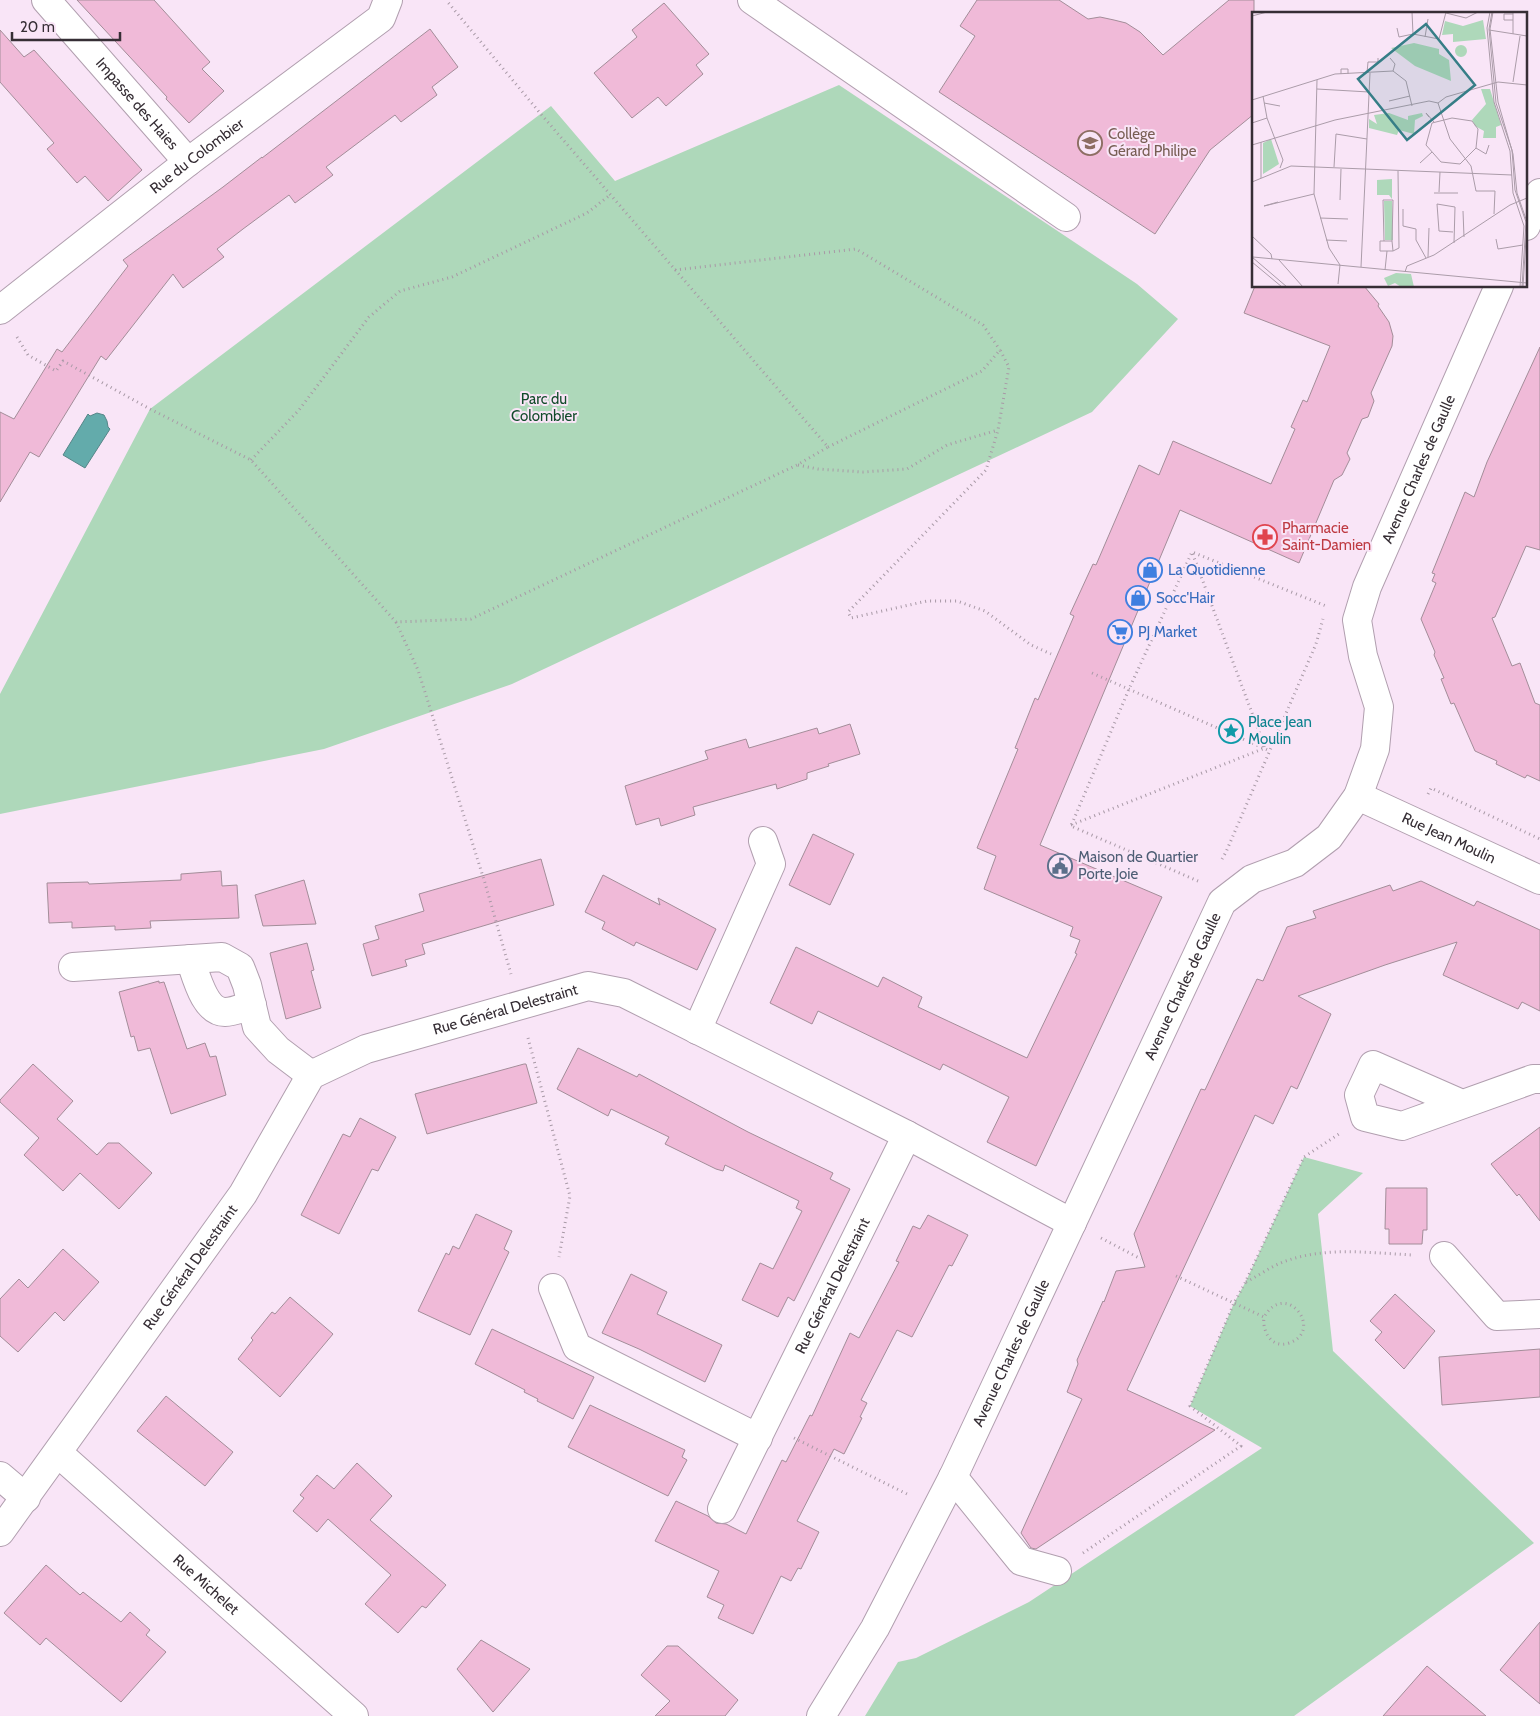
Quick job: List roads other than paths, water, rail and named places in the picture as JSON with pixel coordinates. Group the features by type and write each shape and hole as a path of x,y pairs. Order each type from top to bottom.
{"street":[{"name":"Impasse des Haies","path":"46,0 188,162"},
{"name":"Rue du Colombier","path":"0,310 188,162 381,18 388,0"},
{"path":"752,0 1066,217"},
{"name":"Avenue Charles de Gaulle","path":"821,1716 874,1628 953,1477 1222,902 1252,879 1295,863 1329,838 1358,796 1375,749 1379,707 1364,656 1357,620 1367,587 1498,288"},
{"name":"Rue Jean Moulin","path":"1358,796 1540,880"},
{"path":"697,1030 771,864 764,841"},
{"path":"73,967 222,957 240,967 257,1027 278,1050 312,1075"},
{"path":"190,959 200,988 212,1007 224,1012 252,1005"},
{"name":"Rue Général Delestraint","path":"0,1532 243,1194 312,1075 366,1049 588,986 624,993 907,1135 1072,1224"},
{"path":"1462,1104 1373,1065 1359,1095 1365,1117 1402,1126 1533,1079 1540,1079"},
{"name":"Rue Général Delestraint","path":"722,1509 907,1135"},
{"path":"1444,1256 1497,1316 1540,1314"},
{"path":"553,1288 577,1347 761,1431"},
{"name":"Rue Michelet","path":"58,1453 340,1712"},
{"path":"0,1476 26,1498"},
{"path":"953,1477 1021,1561 1057,1571"}],"place":[{"name":"Collège Gérard Philipe","path":"1090,143"},
{"name":"Pharmacie Saint-Damien","path":"1265,537"},
{"name":"La Quotidienne","path":"1150,570"},
{"name":"Socc'Hair","path":"1138,598"},
{"name":"PJ Market","path":"1120,632"},
{"name":"Place Jean Moulin","path":"1231,731"},
{"name":"Maison de Quartier Porte Joie","path":"1060,866"}],"park label":[{"name":"Parc du Colombier","path":"544,408"}]}
